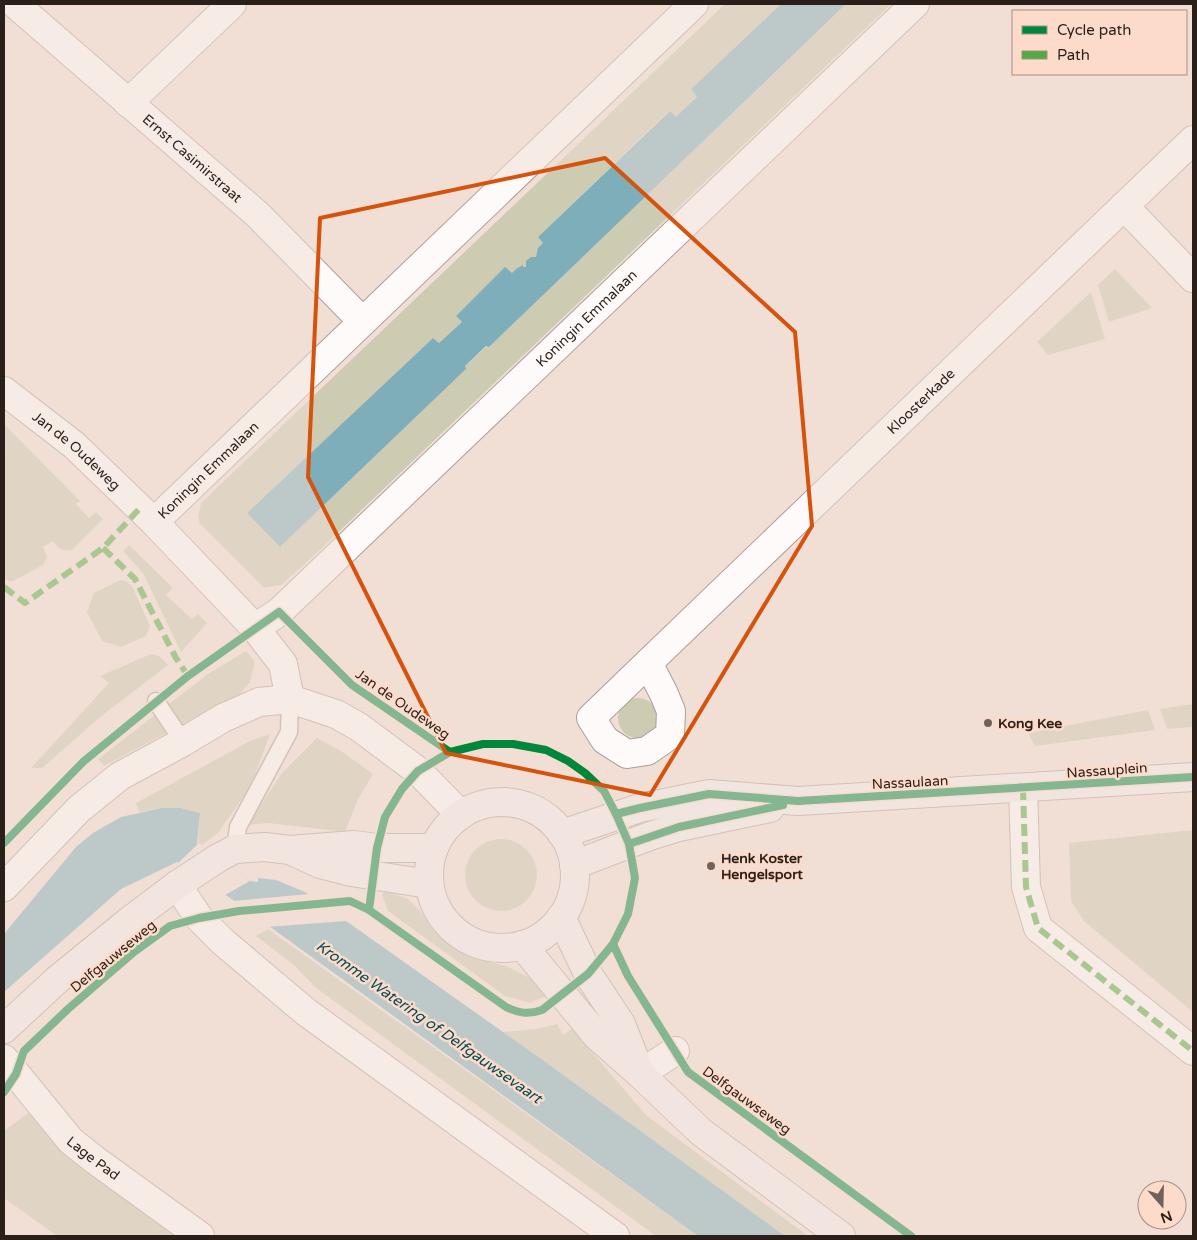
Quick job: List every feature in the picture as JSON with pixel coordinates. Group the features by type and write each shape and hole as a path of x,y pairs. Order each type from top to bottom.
{"street":[{"name":"Ernst Casimirstraat","path":"15,4 258,215 362,321"},
{"path":"128,103 232,4"},
{"name":"Koningin Emmalaan","path":"154,522 694,4"},
{"name":"Koningin Emmalaan","path":"255,628 279,612 915,4"},
{"name":"Kloosterkade","path":"648,662 1193,140"},
{"path":"1124,206 1193,278"},
{"name":"Jan de Oudeweg","path":"4,391 74,444 154,522 255,628 283,664 290,699"},
{"path":"4,888 86,804 120,776 223,718 259,702 290,699 336,714 376,739 418,771 461,815"},
{"name":"Nassauplein","path":"1023,788 1193,777"},
{"path":"1023,788 1026,887 1038,928 1193,1051"},
{"name":"Nassaulaan","path":"562,834 640,808 709,794 798,801 1023,788"},
{"name":"Nassaulaan","path":"574,865 679,827 798,801"},
{"path":"509,803 522,805 544,815 562,834 572,854 575,874 573,892 562,917 544,935 522,945 504,948 486,946 469,940 454,930 442,917 434,901 429,884 429,872 434,848 445,829 461,815 484,805 509,803"},
{"name":"Delfgauwseweg","path":"4,1029 86,956 128,922 186,879 226,853 265,847 290,850 354,845 377,848 434,848"},
{"name":"Delfgauwseweg","path":"290,850 320,864 351,872 429,884"},
{"path":"186,879 199,918 210,930 306,1012 615,1236"},
{"path":"562,917 588,974 621,1024 640,1074"},
{"path":"522,945 597,1036 701,1132 841,1236"},
{"path":"640,1074 675,1051"},
{"name":"Lage Pad","path":"4,1059 71,1141 200,1236"}],"lane":[{"path":"226,853 289,732 290,699"},
{"path":"156,701 183,742"}],"highlighted area":[{"path":"605,158 795,332 812,526 650,795 446,753 308,477 320,218"}],"shaded area":[{"path":"725,4 781,4 691,89 697,97 676,118 669,111 538,237 543,243 536,257 526,267 512,273 505,268 456,316 462,322 439,343 433,338 247,513 280,547 466,369 464,367 487,346 489,347 846,4 891,4 306,563 281,585 264,588 200,524 198,517 201,503"},
{"path":"1115,269 1152,308 1109,322 1098,285"},
{"path":"1091,292 1105,339 1048,355 1037,342"},
{"path":"4,424 80,501 76,504 89,518 96,512 103,519 72,550 61,549 53,541 43,547 47,557 43,565 13,581 4,578 4,450 6,447 4,445"},
{"path":"129,545 173,588 166,595 192,619 198,614 207,623 181,652 143,573 123,551"},
{"path":"120,580 126,581 132,586 150,626 146,636 121,647 102,641 87,612 94,593"},
{"path":"246,651 255,662 250,682 240,694 104,766 98,759 208,674"},
{"path":"151,654 159,656 168,665 99,718 42,768 31,768 109,683 100,676"},
{"path":"638,698 652,704 658,718 652,732 638,738 624,732 618,718 624,704"},
{"path":"1193,704 1193,727 1167,729 1160,709"},
{"path":"1148,710 1155,730 1035,746 1028,733"},
{"path":"270,734 251,786 218,833 202,845 198,843 200,813 162,808 139,812 136,803 250,741"},
{"path":"317,738 341,751 373,774 358,799 345,832 268,823 247,825 283,772"},
{"path":"1193,830 1193,1012 1084,921 1071,901 1069,843"},
{"path":"501,839 521,845 531,855 537,875 531,895 521,905 501,911 481,905 471,895 465,875 471,855 481,845"},
{"path":"384,890 408,899 421,912 434,932 456,950 481,960 506,966 534,980 546,996 530,1003 505,996 388,911 382,895"},
{"path":"268,929 698,1236 656,1236 315,987 294,965 256,936"},
{"path":"557,1024 563,1035 572,1029 646,1115 808,1236 785,1236 503,1032 536,1029"},
{"path":"31,1111 118,1194 176,1236 57,1236 4,1198 4,1131"}],"water":[{"path":"781,4 846,4 489,347 486,346 465,366 466,369 280,547 247,513 433,338 439,343 462,322 456,316 505,267 512,273 523,265 523,267 526,267 526,261 531,257 536,257 538,248 543,243 538,237 670,111 676,117 697,97 691,89"},
{"name":"Kromme Watering of Delfgauwsevaart","path":"162,808 180,808 200,813 197,844 250,881 258,882 258,878 276,880 305,892 544,1061 785,1236 698,1236 233,900 177,862 121,889 4,992 4,934 76,847 93,833 121,817"}],"pier":[{"path":"198,844 250,881 225,895 178,863"},
{"path":"309,894 346,919 346,921 266,927 232,903 235,902 233,901"}],"marked path":[{"path":"4,587 25,603 103,548 140,508"},
{"path":"103,548 135,579 176,658 188,676"},
{"path":"1023,788 1026,887 1038,928 1193,1051"}],"cycle path":[{"path":"4,843 84,761 188,676 279,612 352,685 450,752"},
{"path":"4,1092 16,1074 24,1051 68,1009 134,952 170,926 199,918 239,911 350,901 369,910 506,1007 523,1013 542,1010 588,974 613,944 628,914 635,878 629,844 604,791 585,773 568,761 546,750 513,744 483,744 450,752 418,771 402,789 385,817 377,848 369,910"},
{"path":"616,814 709,794 798,801 1193,777"},
{"path":"629,844 679,827 783,805"},
{"path":"613,944 628,976 688,1072 911,1236"}],"place":[{"name":"Kong Kee","path":"988,723"},
{"name":"Henk Koster Hengelsport","path":"711,866"}]}
